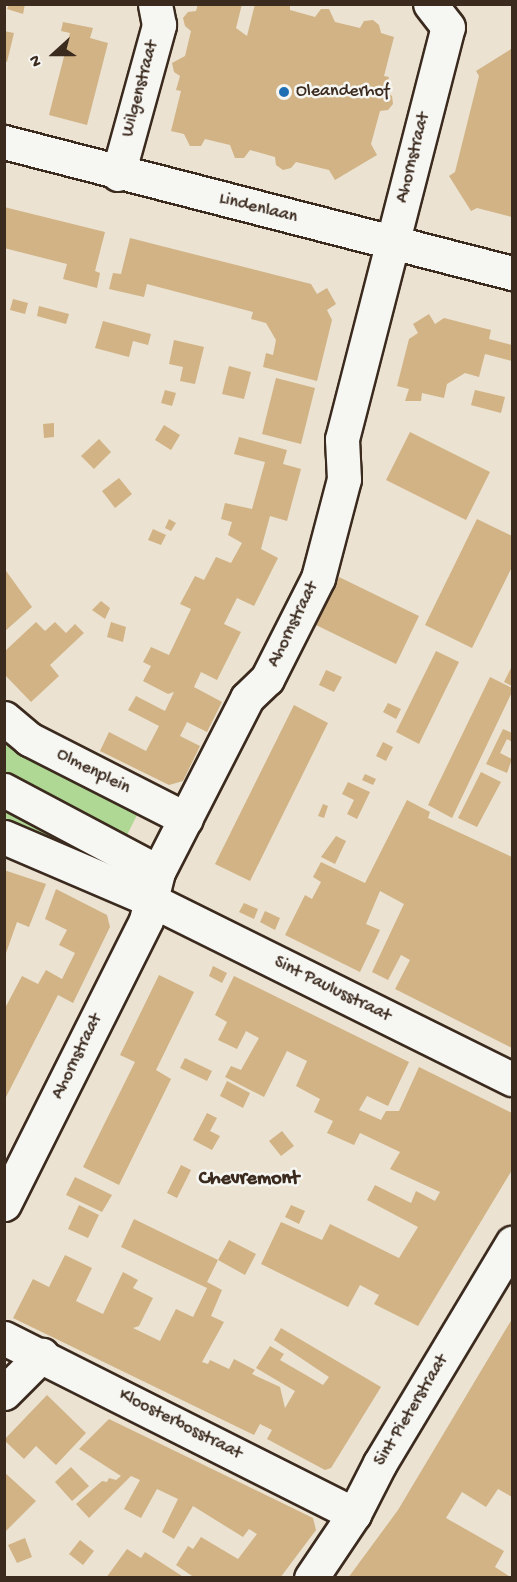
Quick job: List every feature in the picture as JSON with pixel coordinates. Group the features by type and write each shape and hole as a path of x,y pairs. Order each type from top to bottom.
{"street":[{"name":"Wilgenstraat","path":"118,174 159,24 154,4"},
{"name":"Ahornstraat","path":"4,1204 146,920 155,886 186,819 247,698 267,679 318,578 344,479 342,439 448,27 427,5"},
{"name":"Lindenlaan","path":"4,142 118,174 513,273"},
{"name":"Olmenplein","path":"4,718 28,739 186,819"},
{"path":"4,790 155,886"},
{"path":"4,837 155,886"},
{"name":"Sint Paulusstraat","path":"155,886 513,1079"},
{"name":"Sint Pieterstraat","path":"311,1578 354,1514 380,1463 513,1243"},
{"name":"Kloosterbosstraat","path":"4,1338 42,1355 354,1514"},
{"path":"4,1393 42,1355"}],"green space":[{"path":"5,729 141,807 110,869 5,822"}],"building":[{"path":"9,4 25,4 23,14 7,9"},
{"name":"Oleanderhof","path":"198,4 242,4 236,28 247,36 255,4 290,4 290,10 315,17 321,9 329,9 335,22 360,28 364,21 373,20 379,25 381,33 394,37 384,76 389,77 385,91 392,96 393,104 388,110 380,111 371,144 377,155 335,180 329,170 296,162 291,168 283,170 276,165 275,157 250,150 244,158 235,158 230,145 205,139 201,146 190,146 184,134 171,131 181,91 176,90 180,76 174,72 172,63 185,56 191,31 185,26 183,18 188,12 196,11"},
{"path":"63,22 93,28 90,38 108,43 87,125 49,115 70,33 61,31"},
{"path":"4,31 14,33 7,62 4,61"},
{"path":"511,49 512,217 477,208 471,211 449,176 455,172 479,76 476,71"},
{"path":"4,207 105,232 95,271 100,273 97,288 63,279 67,264 4,248"},
{"path":"130,238 311,284 317,294 327,288 336,304 327,310 332,320 317,381 263,367 266,353 273,355 276,340 266,323 251,319 253,312 147,284 144,297 109,289 113,273 121,274"},
{"path":"13,299 28,303 25,314 10,310"},
{"path":"39,306 69,314 66,324 37,316"},
{"path":"429,314 435,324 444,318 491,330 489,339 512,345 512,361 485,354 479,377 465,373 447,384 444,398 422,393 421,401 405,401 409,389 397,386 409,339 418,333 413,324"},
{"path":"103,321 151,334 148,345 133,341 129,357 95,348"},
{"path":"174,340 204,347 195,384 180,381 183,367 169,364"},
{"path":"229,366 251,372 244,399 222,394"},
{"path":"276,378 315,388 301,444 262,434"},
{"path":"165,390 176,393 172,406 161,403"},
{"path":"475,390 505,397 501,413 471,405"},
{"path":"54,423 54,437 44,438 43,424"},
{"path":"164,425 180,435 171,450 155,440"},
{"path":"410,432 490,472 466,520 386,480"},
{"path":"239,437 287,450 283,464 301,469 287,521 270,516 261,549 278,558 254,606 237,598 224,624 241,632 217,680 201,672 194,687 222,702 207,732 187,722 180,736 200,746 183,781 169,785 100,751 109,732 146,751 159,726 128,710 136,696 165,711 174,692 168,694 143,681 151,666 143,662 151,647 169,655 191,609 180,604 195,576 204,580 216,557 231,563 242,543 228,535 232,522 221,519 225,503 252,509 265,462 234,454"},
{"path":"99,439 111,452 94,469 81,456"},
{"path":"119,478 132,494 115,508 102,491"},
{"path":"169,519 176,523 171,531 165,528"},
{"path":"477,519 512,536 512,567 472,648 425,625"},
{"path":"153,529 166,535 161,545 148,540"},
{"path":"4,568 32,607 4,632"},
{"path":"339,577 419,616 396,664 316,625"},
{"path":"101,601 110,608 105,619 92,610"},
{"path":"36,622 45,631 55,622 66,633 75,624 84,633 50,665 59,676 31,702 4,674 4,652"},
{"path":"111,622 126,627 123,642 107,637"},
{"path":"436,651 459,662 419,744 396,732"},
{"path":"512,666 512,686 504,682"},
{"path":"326,670 342,677 334,692 319,685"},
{"path":"490,677 512,688 512,692 452,818 428,805"},
{"path":"388,703 401,709 396,719 383,712"},
{"path":"294,705 328,723 250,881 215,864"},
{"path":"503,729 512,733 512,742 507,739 500,753 512,759 507,773 486,764"},
{"path":"383,742 393,747 386,761 376,756"},
{"path":"481,772 501,782 477,827 458,818"},
{"path":"365,774 376,779 373,785 362,780"},
{"path":"348,782 370,792 357,819 347,814 354,800 342,794"},
{"path":"407,800 430,812 428,818 512,857 512,1048 395,989 410,960 401,955 388,980 372,972 404,904 380,891 366,924 380,930 360,972 285,935 305,895 312,899 321,882 313,877 321,862 365,883"},
{"path":"323,804 328,806 324,818 318,816"},
{"path":"336,836 346,841 335,864 321,857"},
{"path":"4,870 46,884 29,927 17,922 5,956"},
{"path":"56,889 107,915 110,927 73,1003 58,995 4,1101 4,1010 22,976 38,984 46,970 62,979 75,953 59,945 67,930 45,919"},
{"path":"244,903 258,909 254,919 239,912"},
{"path":"265,911 280,918 275,930 260,922"},
{"path":"213,966 227,973 222,983 209,976"},
{"path":"159,975 194,992 156,1070 171,1079 119,1185 83,1167 135,1062 120,1055"},
{"path":"234,976 409,1062 388,1106 367,1096 359,1110 381,1120 386,1111 399,1111 419,1067 512,1113 512,1170 418,1326 374,1304 379,1295 360,1285 348,1307 261,1264 281,1222 322,1240 330,1224 399,1258 418,1227 367,1200 375,1185 411,1203 416,1191 435,1201 440,1192 390,1169 400,1152 360,1133 354,1145 327,1133 333,1121 314,1112 320,1099 296,1086 307,1061 287,1051 264,1097 225,1077 231,1066 241,1070 259,1038 246,1031 237,1049 218,1040 227,1022 215,1015"},
{"path":"185,1058 212,1071 207,1081 180,1068"},
{"path":"227,1081 250,1093 243,1108 220,1096"},
{"path":"207,1113 217,1118 210,1131 220,1136 212,1150 193,1140"},
{"path":"282,1131 294,1146 281,1156 269,1141"},
{"path":"181,1165 191,1170 177,1198 167,1193"},
{"path":"75,1177 112,1195 102,1212 66,1195"},
{"path":"79,1205 99,1215 88,1238 68,1229"},
{"path":"291,1205 305,1211 299,1224 285,1217"},
{"path":"134,1219 218,1260 207,1282 222,1290 211,1316 224,1322 202,1362 208,1364 210,1360 229,1369 234,1359 255,1370 252,1374 280,1387 285,1408 295,1391 256,1368 270,1346 284,1354 280,1360 323,1385 329,1377 274,1340 281,1328 381,1387 331,1468 325,1470 267,1439 272,1430 260,1424 254,1435 13,1318 33,1279 49,1287 65,1255 92,1268 76,1301 103,1314 123,1272 138,1280 133,1288 153,1298 139,1326 133,1328 160,1341 176,1309 193,1317 207,1288 121,1247"},
{"path":"229,1240 256,1254 245,1275 218,1260"},
{"path":"512,1319 512,1497 498,1489 486,1507 462,1492 446,1518 504,1551 495,1567 512,1578 348,1578 398,1510"},
{"path":"47,1395 86,1433 56,1465 36,1446 24,1459 4,1440"},
{"path":"109,1419 313,1518 316,1530 280,1578 195,1578 176,1565 188,1546 193,1549 201,1537 238,1559 257,1534 249,1529 243,1537 193,1506 174,1539 162,1532 178,1499 157,1489 141,1518 124,1509 140,1480 131,1476 89,1518 76,1504 102,1481 107,1482 109,1478 116,1480 121,1476 79,1449"},
{"path":"71,1467 89,1486 72,1501 55,1482"},
{"path":"4,1472 36,1501 4,1533"},
{"path":"25,1538 32,1557 17,1563 8,1545"},
{"path":"80,1540 94,1551 83,1565 69,1554"},
{"path":"127,1549 141,1558 145,1552 185,1578 106,1578"}],"place":[{"name":"Oleanderhof","path":"284,92"}],"district":[{"name":"Chevremont","path":"249,1179"}]}
